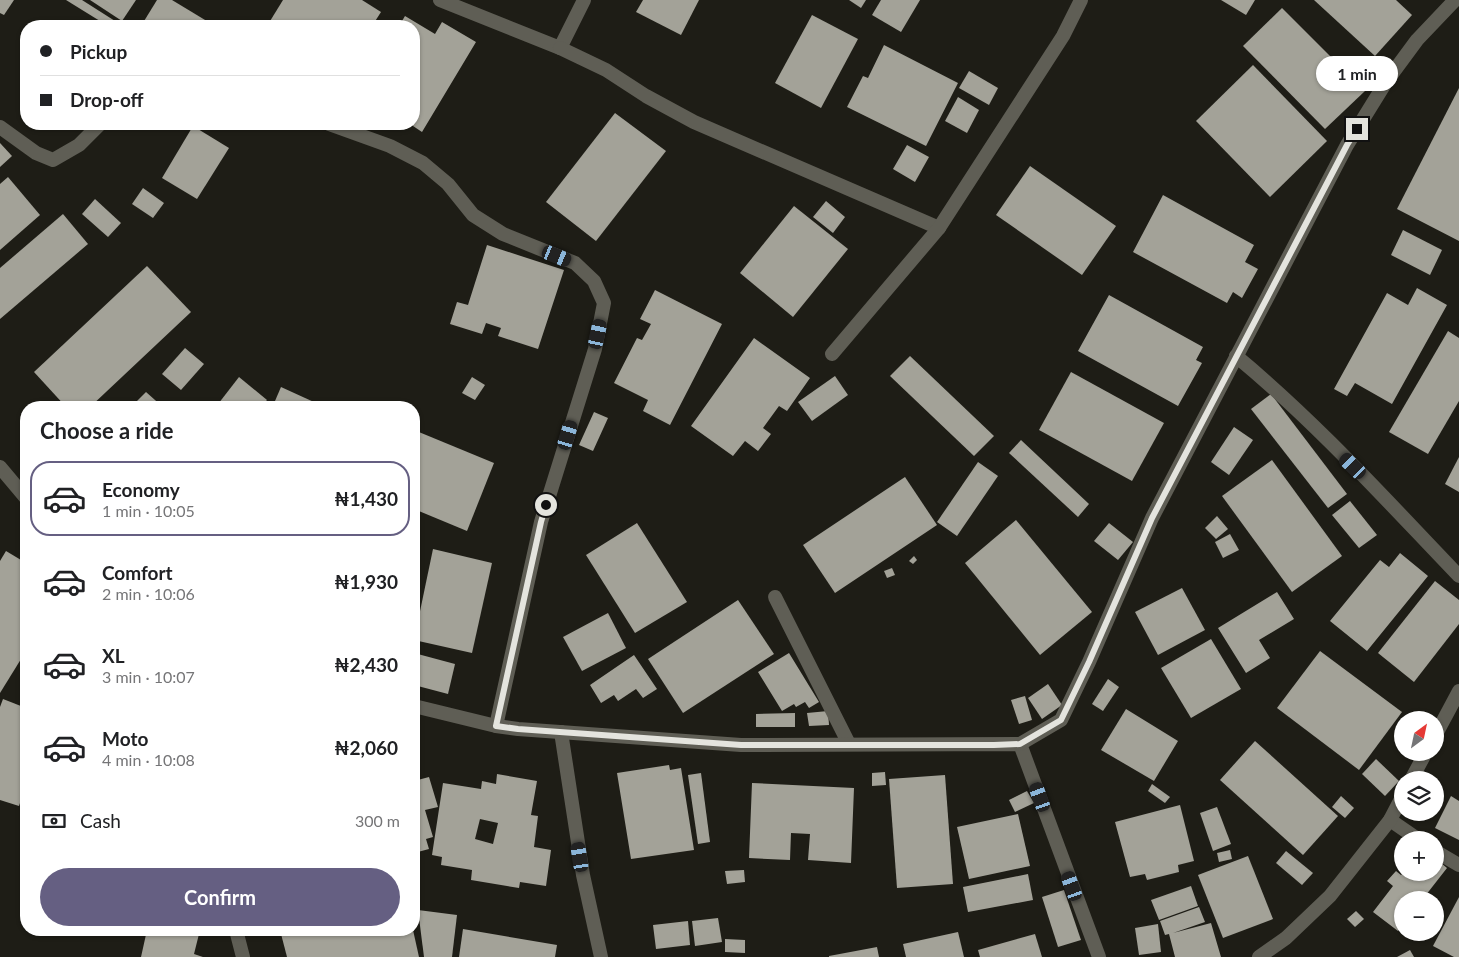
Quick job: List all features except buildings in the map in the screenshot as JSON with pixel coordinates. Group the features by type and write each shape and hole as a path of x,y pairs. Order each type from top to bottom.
{"street":[{"path":"440,0 560,48 606,70 646,96 694,122 939,228"},
{"path":"560,48 584,0"},
{"path":"832,354 939,228 1063,36 1081,0"},
{"path":"420,707 496,726 518,729 741,745 1020,744 1061,720 1089,662 1152,518 1347,145 1396,68 1418,40 1455,0"},
{"path":"0,128 36,153 53,160 78,145 94,130"},
{"path":"346,130 390,146 423,164 448,184 473,215 503,234 575,263 594,281 604,304 595,349 541,522 496,726"},
{"path":"1236,356 1272,386 1366,479 1459,576"},
{"path":"0,467 20,491"},
{"path":"775,597 850,744"},
{"path":"1444,719 1459,691"},
{"path":"561,732 583,875 601,957"},
{"path":"1020,744 1099,957"},
{"path":"1259,957 1286,938 1330,896 1394,812"},
{"path":"1390,820 1406,831"},
{"path":"1444,857 1459,865"},
{"path":"238,936 243,957"}],"route":[{"path":"546,505 496,726 741,745 1020,744 1061,720 1089,662 1152,518 1357,129"}]}
